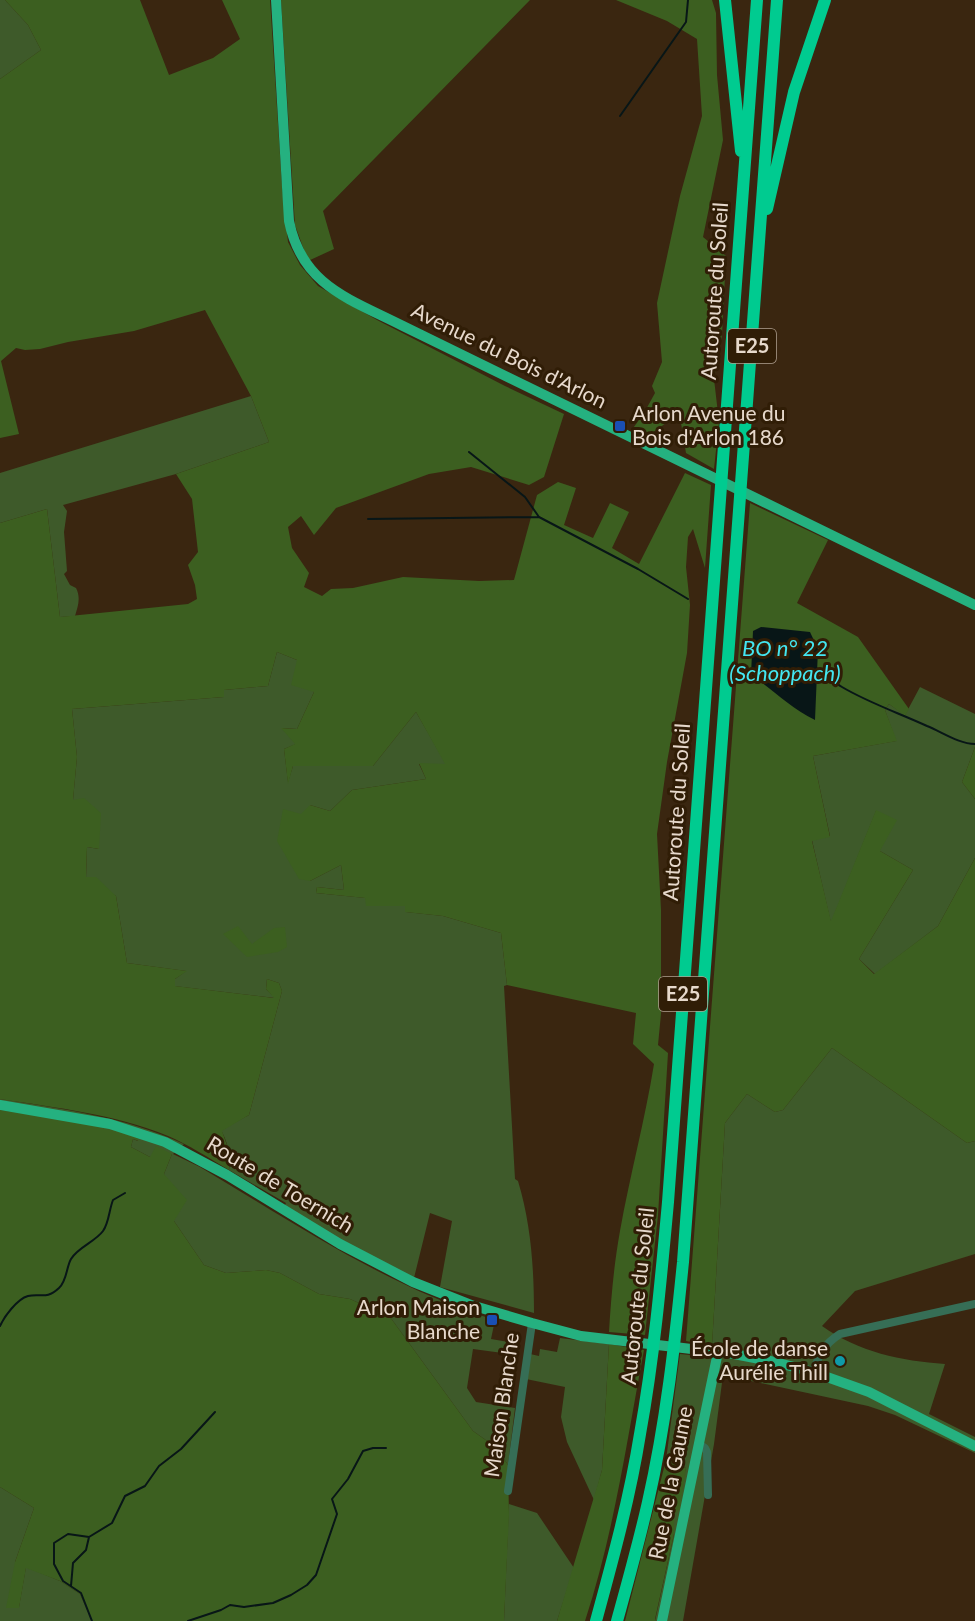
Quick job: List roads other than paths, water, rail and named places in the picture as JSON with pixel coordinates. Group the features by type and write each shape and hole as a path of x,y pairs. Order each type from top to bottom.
{"highway":[{"path":"725,0 738,137 744,170"},
{"name":"Autoroute du Soleil","path":"596,1621 618,1539 640,1435 658,1305 757,0"},
{"name":"Autoroute du Soleil","path":"617,1621 648,1500 660,1440 677,1319 688,1203 777,0"},
{"path":"760,230 770,200 794,92 825,0"}],"main road":[{"name":"Avenue du Bois d'Arlon","path":"276,0 289,221 293,239 309,269 322,282 357,303 975,605"},
{"name":"Route de Toernich","path":"0,1105 110,1124 165,1142 227,1175 340,1244 412,1282 471,1305 581,1335 718,1352"},
{"path":"718,1352 775,1362 813,1372 869,1392 975,1446"},
{"name":"Rue de la Gaume","path":"662,1621 718,1352"}],"street":[{"path":"813,1372 820,1352 831,1339 840,1334 975,1304"},
{"name":"Maison Blanche","path":"508,1491 532,1323"},
{"path":"699,1444 707,1452 708,1495"}],"water":[{"name":"BO n° 22 (Schoppach)","path":"761,627 810,632 818,649 815,720 751,675 753,631"}],"waterway":[{"path":"620,116 686,22 688,0"},
{"path":"469,452 525,497 539,517 638,569 688,599"},
{"path":"368,519 539,517"},
{"path":"816,668 842,687 863,698 957,740 975,744"},
{"path":"0,1326 11,1309 24,1298 33,1295 47,1295 59,1288 64,1282 71,1259 103,1231 113,1200 125,1193"},
{"path":"92,1621 81,1593 63,1581 54,1564 54,1543 68,1534 89,1537 112,1523 125,1496 145,1486 159,1466 181,1449 215,1412"},
{"path":"188,1621 230,1605 244,1607 273,1603 307,1585 316,1575 337,1514 332,1499 348,1479 363,1451 386,1448"},
{"path":"71,1586 73,1563 86,1550 89,1537"}],"place":[{"name":"Arlon Avenue du Bois d'Arlon 186","path":"620,426"},
{"name":"Arlon Maison Blanche","path":"492,1320"},
{"name":"École de danse Aurélie Thill","path":"840,1361"}]}
